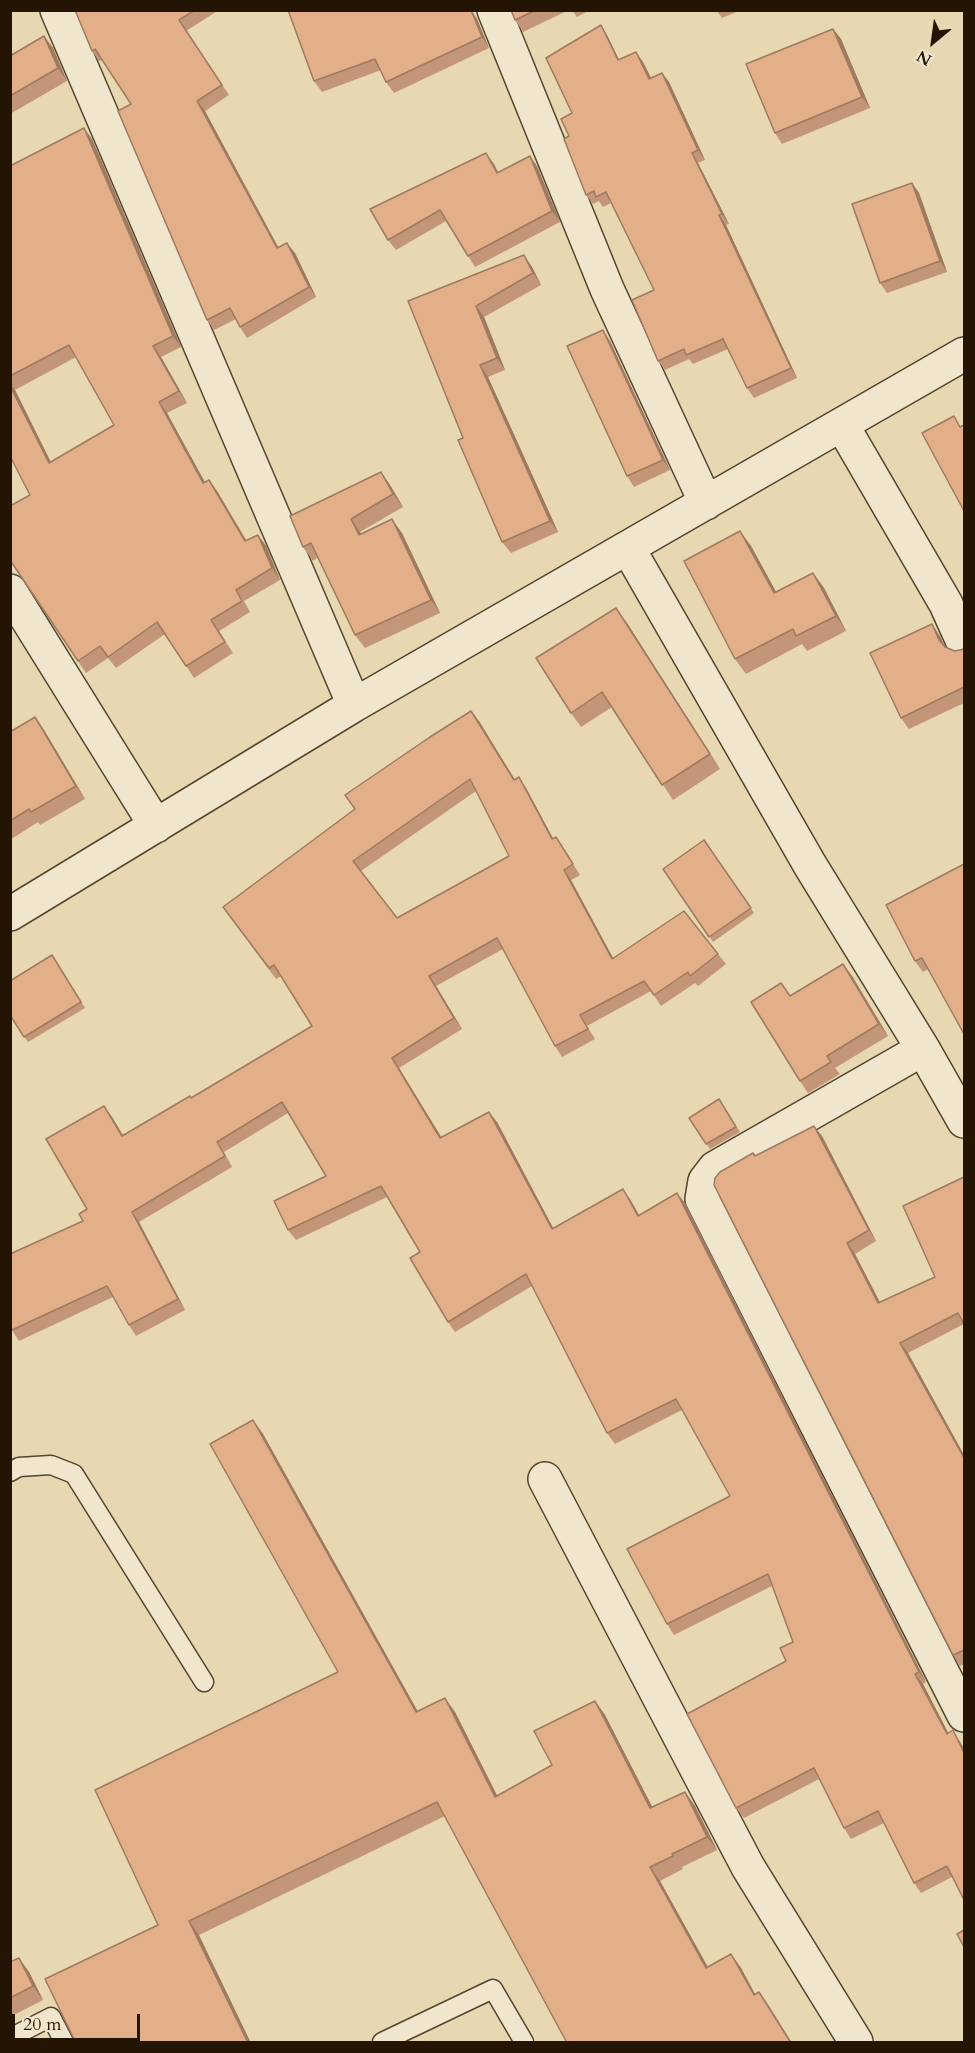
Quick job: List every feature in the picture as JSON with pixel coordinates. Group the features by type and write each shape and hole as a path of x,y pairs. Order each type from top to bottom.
{"street":[{"path":"57,10 354,705"},
{"path":"494,10 607,289 706,503"},
{"path":"10,914 354,705 964,354"},
{"path":"842,425 946,604 964,644"},
{"path":"628,548 810,865 923,1049 964,1121"},
{"path":"10,591 156,826"},
{"path":"923,1049 716,1168 705,1181 702,1199 964,1715"},
{"path":"545,1479 748,1867 856,2043"}],"lane":[{"path":"10,1472 19,1467 51,1465 74,1474 204,1682"},
{"path":"382,2043 493,1989 524,2043"},
{"path":"10,2038 51,2018 64,2043"}],"building":[{"path":"75,10 195,10 179,20 222,85 197,101 277,248 287,243 309,287 240,327 230,308 207,320 118,111 131,104 95,49 92,51"},
{"path":"288,10 471,10 482,37 386,82 375,59 314,81"},
{"path":"511,10 536,10 515,20"},
{"path":"601,25 618,60 636,52 649,79 662,73 698,150 692,153 722,214 719,215 791,368 747,388 723,339 686,355 684,349 658,361 632,300 654,290 606,192 596,197 594,191 586,195 564,139 569,136 561,119 572,113 546,58"},
{"path":"833,29 862,97 775,133 746,64"},
{"path":"44,36 58,68 10,96 10,56"},
{"path":"84,128 173,336 153,346 179,391 159,402 203,483 209,480 245,541 258,535 272,568 236,590 242,601 211,620 225,642 186,666 157,622 108,657 100,646 78,661 10,560 10,506 30,495 10,456 10,386 49,463 114,425 69,345 10,376 10,166"},
{"path":"486,153 497,173 530,156 552,211 468,256 440,210 388,240 370,209"},
{"path":"912,183 940,261 880,283 852,204"},
{"path":"524,255 533,273 476,306 497,358 480,365 550,521 502,542 458,440 463,438 408,301"},
{"path":"603,330 663,460 627,476 567,346"},
{"path":"954,416 960,427 964,425 964,511 922,433"},
{"path":"381,472 393,494 351,519 359,535 392,519 431,600 355,635 311,543 303,547 290,516"},
{"path":"740,531 774,593 813,573 836,616 796,636 793,629 735,659 684,561"},
{"path":"616,608 710,754 662,785 602,692 571,713 536,658"},
{"path":"932,624 945,647 955,651 964,649 964,687 901,718 870,653"},
{"path":"471,711 514,780 519,777 552,839 556,837 573,864 564,870 612,959 684,911 718,954 690,976 688,972 654,995 644,981 580,1015 588,1029 555,1046 497,938 429,976 454,1018 392,1058 440,1138 489,1112 552,1229 623,1189 638,1216 677,1193 919,1672 915,1674 947,1734 953,1730 964,1753 964,1900 947,1866 914,1883 878,1811 844,1828 814,1768 736,1808 687,1714 786,1661 780,1648 793,1642 768,1574 667,1624 627,1549 730,1496 676,1399 607,1433 526,1274 448,1322 410,1258 420,1252 381,1186 288,1230 274,1201 326,1176 282,1102 217,1142 225,1156 132,1212 178,1299 129,1325 107,1286 12,1330 10,1328 10,1254 83,1221 79,1214 87,1209 46,1139 104,1106 122,1136 312,1026 274,965 269,968 223,907 355,809 345,795","holes":["470,779 509,856 397,918 353,861"]},
{"path":"35,717 76,786 31,812 29,809 10,821 10,732"},
{"path":"704,840 751,908 709,937 663,869"},
{"path":"964,864 964,1034 922,958 915,961 886,905"},
{"path":"52,955 81,1002 24,1037 10,1015 10,981"},
{"path":"843,964 879,1024 827,1056 831,1062 800,1081 751,1002 781,983 790,996"},
{"path":"719,1099 736,1127 706,1144 689,1118"},
{"path":"814,1126 869,1230 847,1243 878,1303 935,1277 903,1206 964,1177 964,1324 958,1313 900,1343 964,1458 964,1650 953,1655 714,1185 715,1178 720,1172 753,1153 755,1156"},
{"path":"253,1420 416,1712 445,1698 495,1797 552,1765 534,1731 595,1701 650,1808 685,1792 707,1837 650,1867 706,1968 731,1954 754,1995 759,1992 791,2043 567,2043 437,1802 189,1921 248,2043 76,2043 45,1979 158,1925 95,1790 338,1672 210,1444"},
{"path":"964,1930 964,1947 957,1934"},
{"path":"19,1958 33,1986 10,1998 10,1962"}]}
